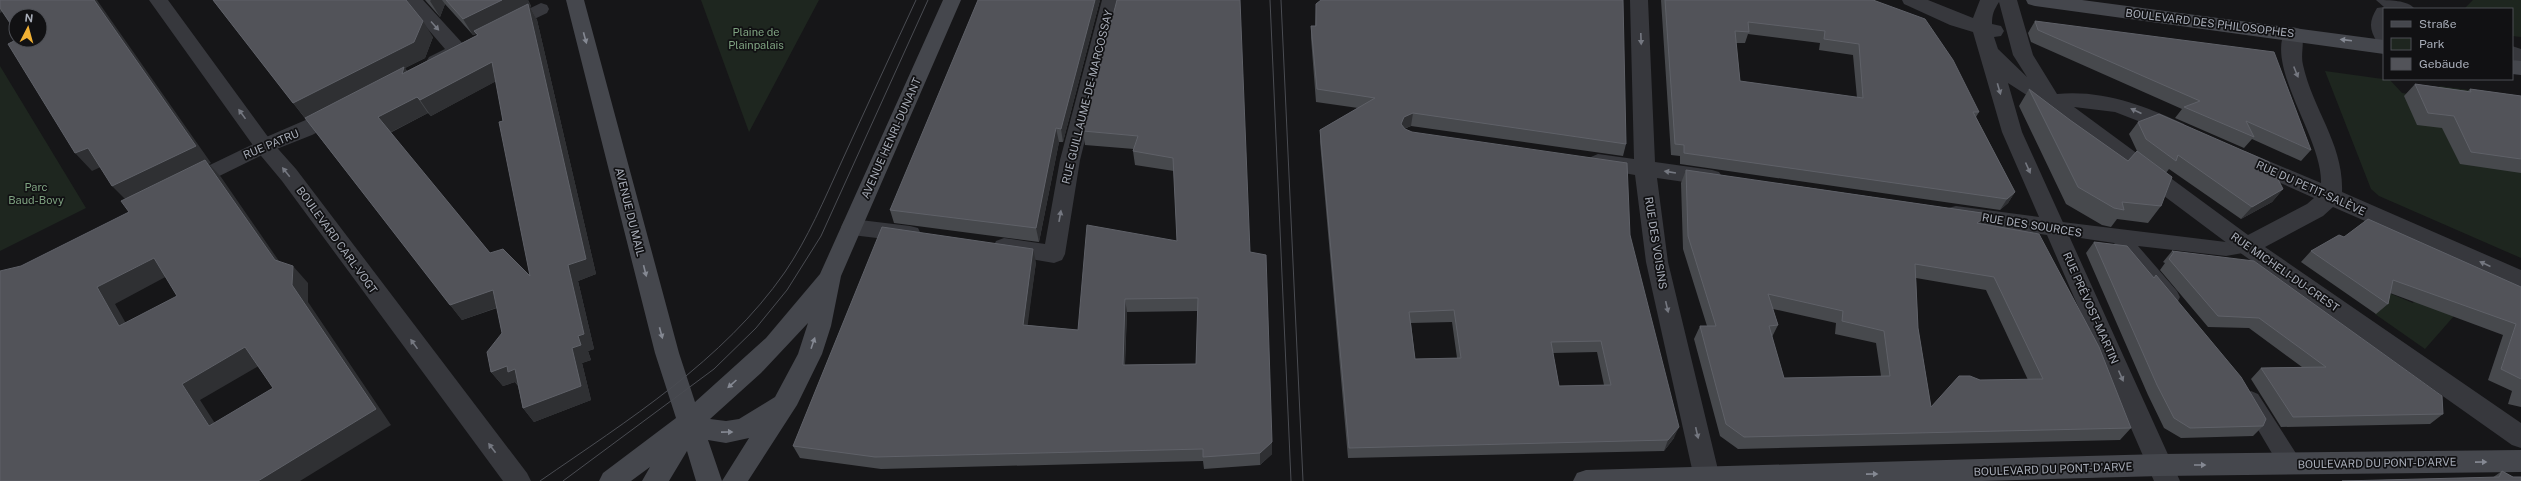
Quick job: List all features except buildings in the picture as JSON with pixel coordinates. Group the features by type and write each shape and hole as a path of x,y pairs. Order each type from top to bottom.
{"main road":[{"name":"AVENUE DU MAIL","path":"575,0 662,336 709,481"},
{"name":"AVENUE HENRI-DUNANT","path":"734,481 793,388 819,326 830,276 952,0"},
{"name":"BOULEVARD DES PHILOSOPHES","path":"2035,0 2383,47"},
{"name":"AVENUE HENRI-DUNANT","path":"689,423 761,357 796,322 830,276"},
{"path":"689,423 713,432 738,432 762,420 793,388"},
{"path":"612,481 689,423"},
{"path":"655,481 689,423"},
{"name":"BOULEVARD DU PONT-D'ARVE","path":"1586,481 2164,473 2291,465 2521,461"}],"street":[{"name":"BOULEVARD CARL-VOGT","path":"158,0 264,146 289,175 517,480"},
{"path":"412,0 465,47 419,71"},
{"name":"RUE GUILLAUME-DE-MARCOSSAY","path":"983,244 1054,254 1070,160 1111,0"},
{"name":"RUE DES VOISINS","path":"1639,0 1645,169 1657,262 1708,479"},
{"path":"1911,0 1982,28 2016,36"},
{"name":"RUE PRÉVOST-MARTIN","path":"1991,0 1987,2 1982,16 1982,28 2012,132 2164,473"},
{"name":"RUE MICHELI-DU-CREST","path":"2008,0 2013,11 2016,36 2032,72 2052,102"},
{"path":"497,31 541,9"},
{"path":"2383,15 2380,18 2380,31 2383,36"},
{"path":"2293,34 2293,65 2330,157 2334,178 2331,196"},
{"name":"RUE MICHELI-DU-CREST","path":"1990,52 2019,82 2052,102 2247,246 2521,437"},
{"path":"2052,102 2079,99 2127,107 2198,138"},
{"name":"RUE PATRU","path":"176,190 264,146 305,130 352,106"},
{"name":"RUE DU PETIT-SALÈVE","path":"2226,150 2521,280"},
{"path":"1576,159 1728,181"},
{"name":"RUE DES SOURCES","path":"1933,210 2120,237 2226,249 2247,246 2315,210 2331,196"},
{"path":"852,227 929,237"},
{"path":"2120,237 2181,310"},
{"path":"2243,386 2291,465"}],"green space":[{"name":"Plaine de Plainpalais","path":"701,0 819,0 749,132"},
{"path":"2473,0 2521,0 2521,37 2513,36 2513,8 2465,8"},
{"name":"Parc Baud-Bovy","path":"0,66 86,208 0,251"},
{"path":"2325,71 2390,80 2402,93 2445,99 2439,86 2521,97 2521,258 2379,196 2371,189"},
{"path":"2382,290 2413,303 2415,299 2454,316 2425,349 2375,314"}],"tram line":[{"path":"540,481 640,412 672,387 733,334 760,304 785,272 822,205 916,0"},
{"path":"563,481 714,369 756,328 787,290 821,236 928,0"},
{"path":"1270,0 1291,481"},
{"path":"1281,0 1303,481"}]}
